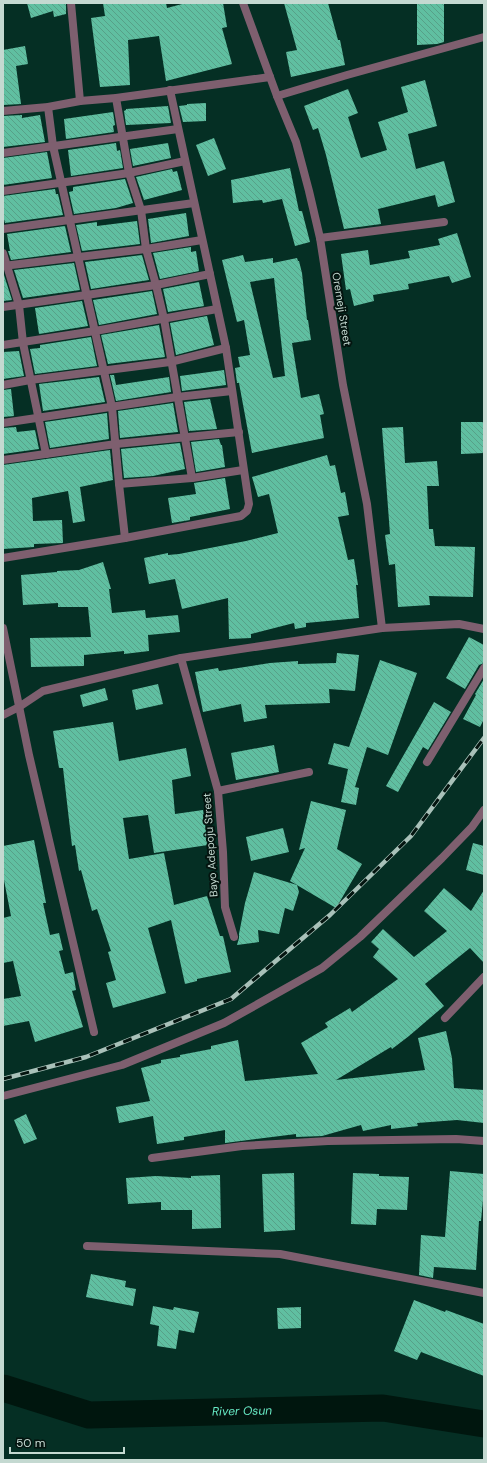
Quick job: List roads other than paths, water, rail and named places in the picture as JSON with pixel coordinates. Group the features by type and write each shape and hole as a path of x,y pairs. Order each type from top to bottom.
{"street":[{"path":"71,3 80,101"},
{"name":"Oremeji Street","path":"243,3 277,96 296,142 320,238 343,385 367,504 382,628"},
{"path":"277,96 484,37"},
{"path":"3,111 48,107 80,101 116,98 270,77"},
{"path":"3,558 125,538 241,516 247,511 249,504 226,348 170,90"},
{"path":"116,98 129,173 141,210 146,249 164,319 170,362 192,478"},
{"path":"48,107 53,146 112,407 125,538"},
{"path":"3,153 178,129"},
{"path":"3,191 129,173 185,161"},
{"path":"3,229 194,202"},
{"path":"320,238 444,222"},
{"path":"5,266 79,258 202,240"},
{"path":"3,253 5,266 18,305 23,343 46,454"},
{"path":"3,307 156,285 210,274"},
{"path":"3,345 95,331 218,309"},
{"path":"3,385 30,380 170,362 226,348"},
{"path":"3,423 177,397 232,391"},
{"path":"3,460 116,444 238,432"},
{"path":"119,484 192,478 243,470"},
{"path":"3,715 43,690 181,658 382,628 459,624 484,630"},
{"path":"3,628 19,706 94,1032"},
{"name":"Bayo Adepoju Street","path":"181,658 218,791 223,852 225,907 234,937"},
{"path":"427,762 484,668"},
{"path":"218,791 309,772"},
{"path":"3,1096 122,1065 224,1023 322,968 360,937 432,868 472,827 484,810"},
{"path":"445,1018 484,977"},
{"path":"152,1158 242,1146 328,1141 448,1139 484,1141"},
{"path":"87,1246 280,1254 484,1293"}],"waterway":[{"name":"River Osun","path":"3,1388 89,1415 383,1408 484,1424"}],"railway":[{"path":"3,1079 86,1057 231,999 330,915 411,836 484,738"}]}
